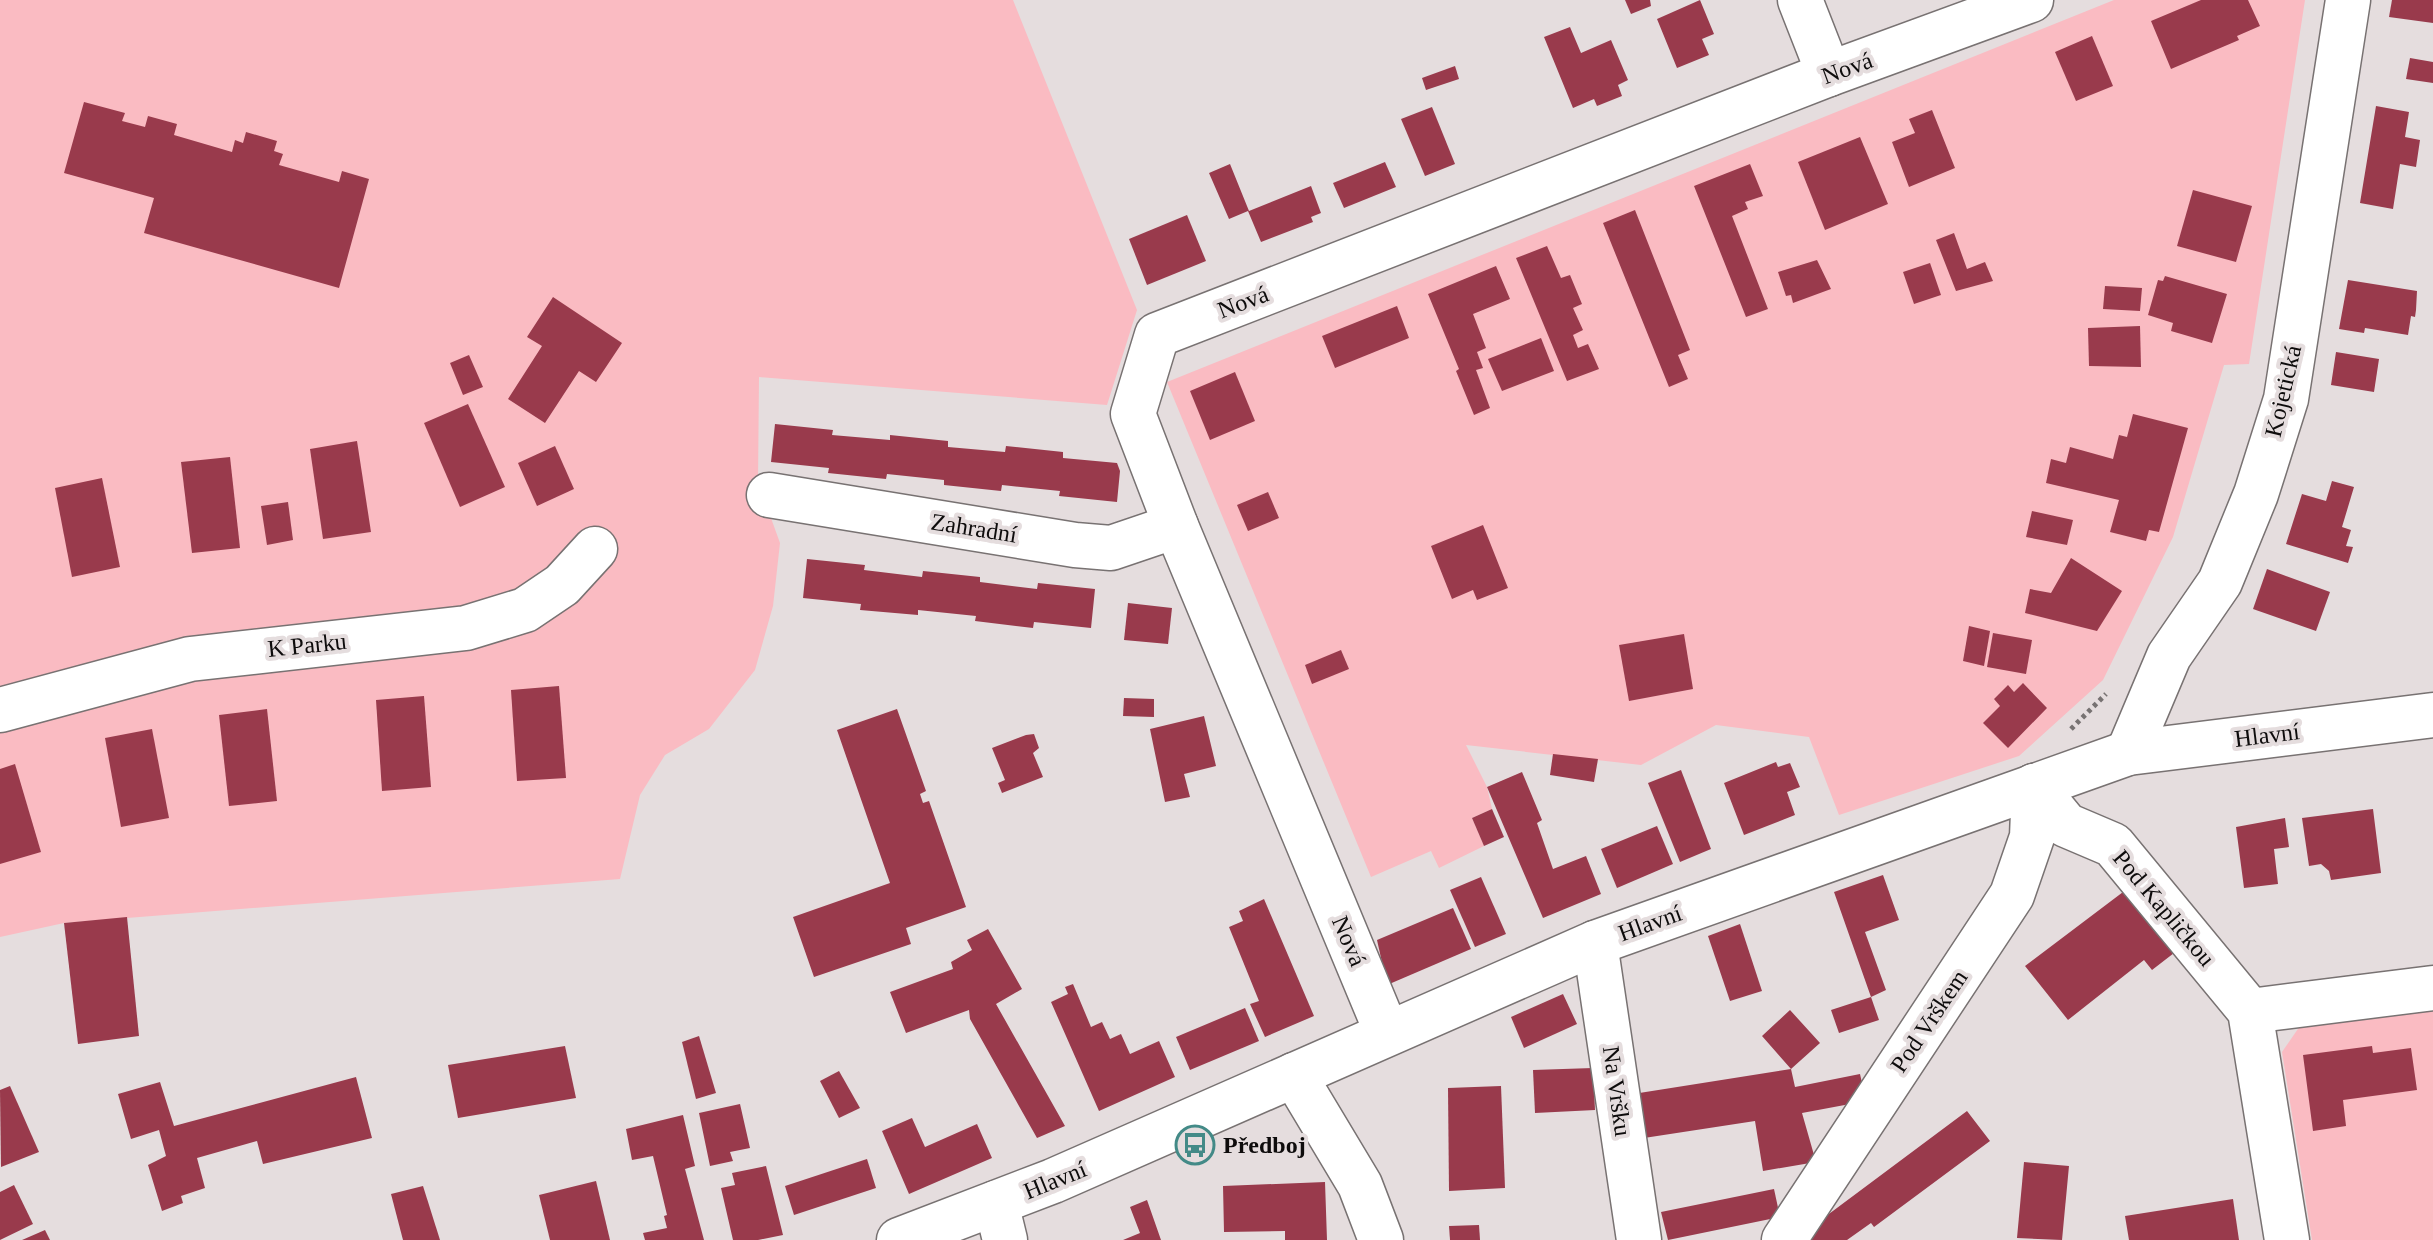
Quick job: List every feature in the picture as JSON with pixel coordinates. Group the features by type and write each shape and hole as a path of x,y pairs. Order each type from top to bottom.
{"street":[{"path":"1800,0 1829,74"},
{"name":"Nová","path":"1387,1033 1176,526 1133,414 1157,335 1829,74 2031,0"},
{"name":"Kojetická","path":"2128,753 2169,656 2220,582 2256,494 2286,399 2348,0"},
{"name":"Zahradní","path":"769,495 1075,545 1111,548 1176,526"},
{"name":"K Parku","path":"0,710 190,659 466,628 525,610 562,585 595,549"},
{"name":"Hlavní","path":"899,1240 1000,1222 1169,1131 1595,943 2128,753 2433,715"},
{"name":"Pod Kapličkou","path":"2034,786 2066,825 2113,845 2250,1011"},
{"name":"Pod Vrškem","path":"1784,1240 2012,895 2032,837 2034,786"},
{"name":"Na Vršku","path":"1595,943 1639,1240"},
{"path":"2287,1240 2250,1011 2433,988"},
{"path":"1294,1075 1360,1185 1381,1240"}],"path":[{"path":"2071,730 2112,688"}],"shaded area":[{"path":"0,0 1013,0 1137,310 1107,405 759,377 758,482 780,543 773,606 755,670 709,729 665,755 640,795 620,879 64,923 0,937"},
{"path":"2114,0 2305,0 2249,364 2224,365 2173,537 2103,680 2019,756 1839,815 1809,737 1716,725 1641,765 1466,745 1487,787 1492,809 1472,818 1484,846 1439,868 1431,851 1371,877 1167,382"},
{"path":"2433,1006 2433,1240 2312,1240 2282,1052 2302,1023"}],"building":[{"path":"1625,0 1650,0 1651,6 1631,14"},
{"path":"1700,0 1714,34 1702,39 1709,55 1677,68 1657,19"},
{"path":"2201,0 2248,0 2260,26 2237,36 2239,40 2171,69 2151,21"},
{"path":"2392,0 2433,0 2433,23 2389,17"},
{"path":"1570,27 1581,53 1611,40 1628,80 1618,85 1622,96 1597,106 1594,99 1573,108 1544,37"},
{"path":"2092,36 2113,86 2076,101 2055,52"},
{"path":"2410,58 2433,62 2433,83 2406,79"},
{"path":"1455,66 1459,79 1426,90 1422,78"},
{"path":"84,102 125,113 122,121 145,127 148,116 177,124 174,135 232,152 235,140 243,143 246,132 277,141 274,151 283,154 279,165 339,182 342,171 369,179 339,288 144,233 154,198 64,173"},
{"path":"2376,106 2409,112 2405,137 2420,140 2416,167 2400,164 2393,209 2360,203"},
{"path":"1432,107 1455,164 1425,176 1401,119"},
{"path":"1932,110 1955,168 1909,187 1892,142 1915,133 1909,119"},
{"path":"1860,137 1888,204 1825,230 1798,162"},
{"path":"1385,162 1396,187 1344,208 1333,183"},
{"path":"1230,164 1249,211 1311,186 1321,213 1311,217 1313,222 1261,242 1248,211 1229,219 1209,173"},
{"path":"1750,164 1763,196 1745,202 1748,209 1732,216 1768,309 1746,317 1694,186"},
{"path":"2193,190 2252,206 2236,262 2177,246"},
{"path":"1635,210 1690,350 1678,355 1688,379 1669,387 1603,223"},
{"path":"1187,215 1206,261 1147,285 1129,239"},
{"path":"1954,233 1967,269 1985,262 1993,281 1956,291 1936,240"},
{"path":"1547,246 1561,278 1570,275 1582,304 1573,308 1583,330 1573,335 1578,348 1588,344 1599,369 1567,381 1516,258"},
{"path":"1817,260 1831,289 1793,303 1791,295 1786,296 1778,272"},
{"path":"1930,263 1941,295 1914,304 1903,272"},
{"path":"1496,266 1510,299 1473,314 1486,348 1477,352 1483,368 1476,370 1490,408 1474,415 1428,294"},
{"path":"2165,276 2227,294 2212,343 2171,331 2173,323 2148,315 2158,280 2163,281"},
{"path":"2348,280 2417,291 2415,317 2411,316 2408,335 2365,328 2364,333 2339,329"},
{"path":"2105,286 2142,288 2140,311 2103,309"},
{"path":"553,297 622,343 596,382 579,371 545,423 508,399 542,346 527,337"},
{"path":"1397,306 1409,338 1335,368 1322,336"},
{"path":"2140,326 2141,367 2089,366 2088,328"},
{"path":"1541,338 1554,371 1502,391 1488,359"},
{"path":"2336,352 2379,359 2374,392 2331,385"},
{"path":"469,355 483,387 463,395 450,363"},
{"path":"1235,372 1255,421 1210,440 1190,391"},
{"path":"468,404 505,487 460,507 424,423"},
{"path":"2133,414 2188,428 2159,532 2149,530 2146,541 2110,532 2119,500 2046,483 2051,459 2066,463 2070,447 2113,459 2119,435 2127,437"},
{"path":"775,424 833,430 832,435 890,440 890,435 948,441 948,447 1005,452 1006,446 1063,452 1063,458 1117,463 1120,471 1117,502 1059,496 1060,491 1002,485 1001,491 944,485 944,480 887,474 886,479 828,473 829,468 771,462"},
{"path":"357,441 371,532 323,539 310,449"},
{"path":"555,446 574,489 537,506 518,463"},
{"path":"230,457 240,548 192,553 181,462"},
{"path":"102,478 120,567 72,577 55,488"},
{"path":"2332,481 2354,487 2342,527 2351,530 2346,546 2353,547 2348,563 2286,544 2302,494 2326,501"},
{"path":"1268,492 1279,518 1248,531 1237,505"},
{"path":"288,502 293,540 267,545 261,506"},
{"path":"2032,511 2073,520 2067,545 2026,537"},
{"path":"1483,525 1508,588 1477,600 1473,590 1452,599 1431,546"},
{"path":"2071,558 2122,591 2097,631 2025,613 2030,589 2051,593"},
{"path":"807,559 865,565 864,570 922,577 923,571 980,577 980,582 1037,589 1038,583 1095,589 1091,628 1034,622 1033,628 975,621 976,616 918,610 918,615 860,610 861,604 803,598"},
{"path":"2267,569 2330,592 2316,631 2253,609"},
{"path":"1128,603 1172,608 1168,644 1124,640"},
{"path":"1969,626 1990,631 1984,666 1963,661"},
{"path":"1993,633 2032,640 2026,674 1987,667"},
{"path":"1684,634 1693,689 1629,701 1619,645"},
{"path":"1341,650 1349,669 1312,684 1305,665"},
{"path":"2023,683 2047,708 2008,748 1983,723 2000,706 1994,699 2008,685 2014,692"},
{"path":"559,686 566,778 517,781 511,690"},
{"path":"424,696 431,787 382,791 376,700"},
{"path":"1124,698 1154,699 1154,717 1123,716"},
{"path":"267,709 277,801 229,806 219,715"},
{"path":"897,709 926,791 920,794 923,803 929,801 966,907 906,928 911,944 814,977 793,917 890,883 837,730"},
{"path":"1204,716 1216,766 1184,774 1190,797 1165,802 1150,729"},
{"path":"152,729 169,818 121,827 105,738"},
{"path":"1034,734 1039,748 1033,753 1043,777 1002,793 998,783 1005,780 992,748"},
{"path":"1553,754 1598,759 1594,782 1550,775"},
{"path":"1776,762 1778,767 1790,763 1800,787 1787,792 1795,815 1744,835 1724,783"},
{"path":"15,764 41,852 0,864 0,769"},
{"path":"1681,770 1711,849 1680,862 1648,783"},
{"path":"1522,772 1542,820 1537,823 1553,869 1586,856 1601,894 1543,918 1487,787"},
{"path":"1492,809 1504,837 1484,846 1472,818"},
{"path":"2373,809 2381,873 2331,880 2329,871 2321,864 2309,866 2302,818"},
{"path":"2285,818 2289,847 2274,849 2278,884 2244,888 2236,827"},
{"path":"1657,826 1673,864 1617,888 1601,849"},
{"path":"1883,875 1899,920 1865,932 1886,990 1871,997 1834,892"},
{"path":"1481,877 1506,934 1475,947 1450,890"},
{"path":"2127,889 2174,953 2152,970 2144,960 2068,1020 2025,966"},
{"path":"1264,899 1314,1016 1265,1037 1250,1004 1259,1001 1229,927 1243,921 1239,911"},
{"path":"1453,908 1471,949 1387,985 1377,940"},
{"path":"127,917 139,1036 78,1044 64,923"},
{"path":"1740,924 1762,991 1730,1001 1708,936"},
{"path":"988,929 1022,989 996,1004 1065,1126 1037,1138 970,1019 969,1010 906,1033 890,992 953,969 951,962 972,950 967,940"},
{"path":"1073,984 1091,1027 1102,1022 1110,1039 1121,1034 1130,1054 1159,1041 1175,1077 1099,1111 1051,1002 1068,994 1065,987"},
{"path":"1563,994 1577,1024 1524,1048 1511,1017"},
{"path":"1871,997 1879,1020 1839,1033 1831,1010"},
{"path":"1245,1008 1259,1041 1190,1070 1176,1037"},
{"path":"1790,1010 1820,1043 1791,1069 1762,1036"},
{"path":"699,1036 716,1093 696,1099 682,1042"},
{"path":"565,1046 576,1098 458,1118 448,1065"},
{"path":"2372,1046 2373,1053 2411,1048 2417,1090 2343,1100 2346,1126 2313,1131 2303,1055"},
{"path":"1593,1068 1595,1110 1535,1113 1533,1070"},
{"path":"1791,1069 1795,1087 1860,1074 1866,1101 1802,1113 1816,1162 1763,1171 1755,1121 1644,1138 1633,1094"},
{"path":"839,1071 860,1108 839,1118 820,1081"},
{"path":"356,1077 372,1138 263,1164 257,1141 197,1158 205,1188 181,1196 183,1203 162,1211 148,1165 166,1156 159,1130 131,1139 118,1094 160,1082 174,1126"},
{"path":"10,1086 39,1152 1,1167 0,1090"},
{"path":"1501,1086 1505,1188 1449,1191 1448,1088"},
{"path":"740,1104 750,1148 730,1152 733,1161 710,1166 699,1113"},
{"path":"1967,1111 1990,1141 1874,1227 1871,1223 1847,1240 1794,1240"},
{"path":"683,1115 695,1166 685,1169 704,1240 645,1240 643,1233 667,1228 664,1216 667,1215 653,1156 632,1160 626,1129"},
{"path":"912,1118 925,1147 977,1124 992,1158 909,1194 882,1131"},
{"path":"867,1159 876,1188 794,1215 785,1186"},
{"path":"2024,1162 2069,1166 2062,1240 2017,1238"},
{"path":"766,1166 783,1235 758,1240 733,1240 721,1188 735,1185 732,1173"},
{"path":"596,1181 610,1240 550,1240 539,1195"},
{"path":"1325,1182 1327,1240 1285,1240 1285,1231 1224,1232 1223,1186"},
{"path":"14,1185 33,1224 0,1240 0,1192"},
{"path":"423,1186 440,1240 403,1240 391,1194"},
{"path":"1774,1189 1780,1217 1668,1240 1661,1212"},
{"path":"2233,1199 2239,1240 2129,1240 2125,1216"},
{"path":"1147,1200 1161,1240 1123,1240 1140,1233 1130,1207"},
{"path":"1479,1225 1480,1240 1450,1240 1449,1226"},
{"path":"45,1230 50,1240 22,1240"}],"place":[{"name":"Předboj","path":"1195,1145"}]}
